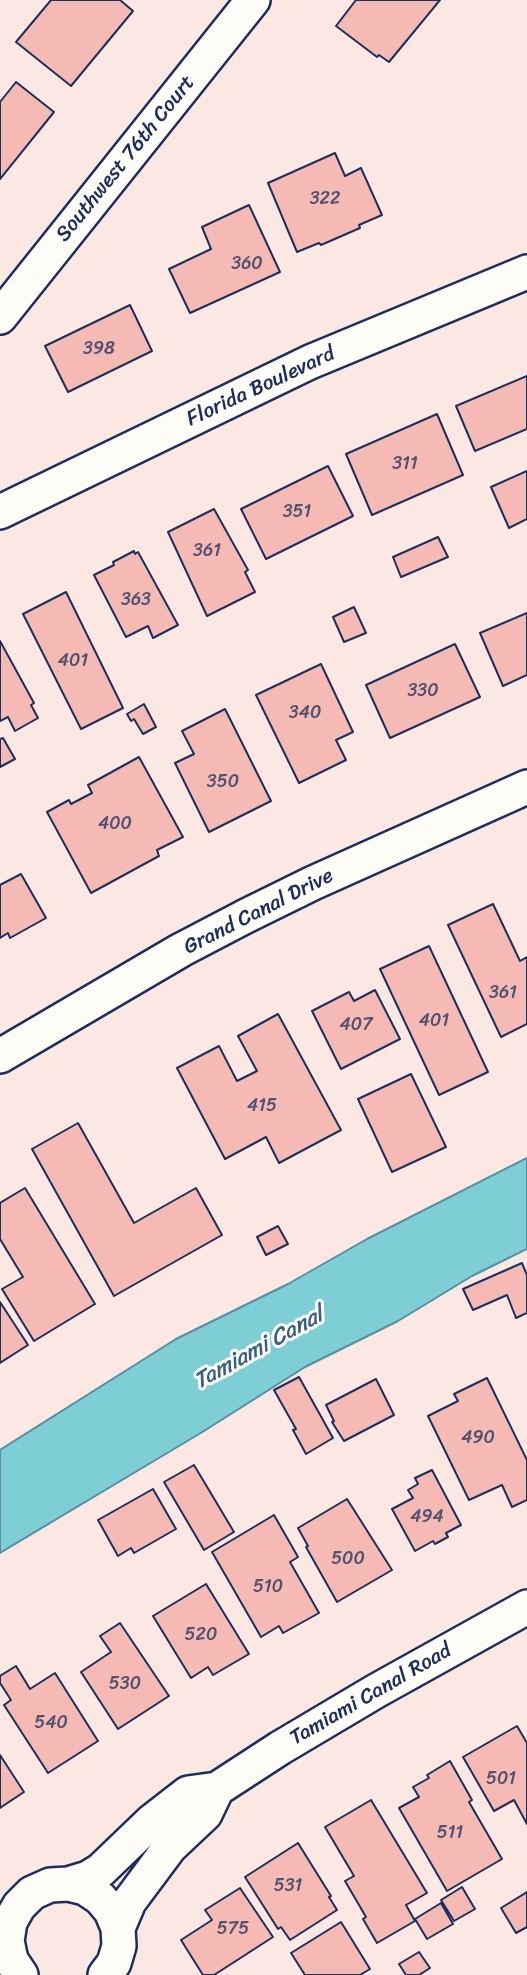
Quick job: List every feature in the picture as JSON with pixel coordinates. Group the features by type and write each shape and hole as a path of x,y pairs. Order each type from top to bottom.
{"street":[{"name":"Southwest 76th Court","path":"0,317 253,0"},
{"name":"Florida Boulevard","path":"0,512 310,362 527,272"},
{"name":"Grand Canal Drive","path":"0,1056 181,950 246,916 527,787"},
{"name":"Tamiami Canal Road","path":"5,1926 32,1893 50,1885 68,1884 88,1878 102,1870 152,1821 188,1793 217,1788 376,1691 527,1607"},
{"name":"Tamiami Canal Road","path":"116,1958 129,1902 170,1847 205,1814 217,1788"},
{"path":"68,1884 85,1888 100,1898 111,1911 116,1958"},
{"path":"5,1926 11,1960 21,1975"}],"water":[{"name":"Tamiami Canal","path":"527,1158 527,1249 472,1276 398,1321 305,1367 0,1553 0,1450 176,1339 288,1284 367,1239"}],"building":[{"path":"51,0 120,0 133,11 71,86 16,42"},
{"path":"356,0 440,0 389,62 379,55 377,57 336,26"},
{"path":"16,82 54,112 0,179 0,102"},
{"path":"335,153 345,176 361,168 382,215 321,245 319,243 297,252 268,183"},
{"path":"249,205 280,272 190,313 169,269 211,249 202,227"},
{"path":"130,305 152,351 68,392 45,346"},
{"path":"527,376 527,429 475,451 456,406"},
{"path":"437,414 463,475 372,515 346,454"},
{"path":"328,466 353,516 266,559 241,509"},
{"path":"527,471 527,519 509,528 491,487"},
{"path":"214,509 248,570 245,572 255,592 207,616 168,532"},
{"path":"438,537 448,557 401,577 393,557"},
{"path":"134,551 135,554 138,552 178,625 153,638 148,626 126,637 94,575"},
{"path":"66,592 123,708 81,729 23,614"},
{"path":"354,607 366,633 344,642 333,617"},
{"path":"527,613 527,675 503,686 480,633"},
{"path":"0,641 34,703 31,705 38,718 15,731 8,717 0,721"},
{"path":"455,644 480,697 390,738 366,685"},
{"path":"321,664 353,732 336,740 346,760 299,783 256,695"},
{"path":"144,704 156,727 143,734 134,719 131,721 127,714"},
{"path":"225,709 271,801 209,832 175,763 194,754 182,731"},
{"path":"3,738 15,759 0,767 0,739"},
{"path":"139,757 183,837 157,850 159,856 91,893 47,812 69,800 71,804 92,793 88,785"},
{"path":"21,874 46,918 10,938 8,933 0,938 0,885"},
{"path":"493,904 520,961 527,957 527,1024 501,1037 448,925"},
{"path":"429,946 488,1072 439,1095 380,969"},
{"path":"375,990 400,1039 341,1069 312,1011 349,992 354,1001"},
{"path":"278,1014 341,1130 279,1163 266,1137 225,1159 177,1068 219,1046 237,1081 257,1071 238,1036"},
{"path":"411,1074 446,1147 392,1172 358,1099"},
{"path":"78,1123 134,1223 196,1188 222,1235 114,1296 32,1149"},
{"path":"25,1188 95,1304 34,1341 2,1289 23,1277 0,1239 0,1203"},
{"path":"278,1226 288,1244 266,1255 257,1237"},
{"path":"522,1263 527,1275 527,1313 516,1318 507,1295 473,1310 463,1289"},
{"path":"0,1302 28,1345 0,1363"},
{"path":"299,1377 333,1438 306,1454 293,1430 296,1429 274,1390"},
{"path":"487,1378 527,1460 527,1500 512,1507 502,1485 469,1500 428,1416 458,1401 454,1394"},
{"path":"376,1379 394,1415 344,1441 332,1422 334,1421 326,1405"},
{"path":"194,1465 234,1532 204,1550 164,1482"},
{"path":"432,1470 461,1525 446,1533 448,1537 435,1544 433,1541 415,1551 392,1509 413,1498 408,1490 418,1484 415,1478"},
{"path":"153,1489 176,1529 134,1553 131,1548 118,1556 98,1520"},
{"path":"347,1499 392,1570 337,1602 298,1528"},
{"path":"274,1515 298,1557 290,1562 319,1613 283,1633 279,1626 261,1637 212,1552"},
{"path":"206,1584 249,1654 213,1675 208,1667 191,1678 153,1616"},
{"path":"120,1623 169,1696 118,1729 81,1672 111,1652 100,1636"},
{"path":"16,1666 30,1689 55,1673 98,1741 48,1773 4,1705 11,1700 0,1683 0,1676"},
{"path":"517,1726 527,1743 527,1824 514,1800 494,1811 463,1757"},
{"path":"0,1755 24,1792 0,1808"},
{"path":"450,1761 472,1800 469,1802 502,1859 447,1891 399,1808 419,1797 413,1787"},
{"path":"371,1800 427,1893 406,1905 415,1921 377,1943 363,1919 366,1917 345,1881 354,1876 325,1827"},
{"path":"298,1843 337,1910 290,1940 281,1927 278,1929 245,1877"},
{"path":"462,1887 475,1909 454,1921 441,1900"},
{"path":"240,1888 273,1937 214,1975 203,1975 181,1940 212,1920 205,1910"},
{"path":"527,1892 527,1927 516,1933 501,1908"},
{"path":"441,1903 453,1924 427,1939 415,1919"},
{"path":"341,1922 370,1969 360,1975 305,1975 291,1953"},
{"path":"419,1952 430,1968 419,1975 406,1975 399,1964"}]}
